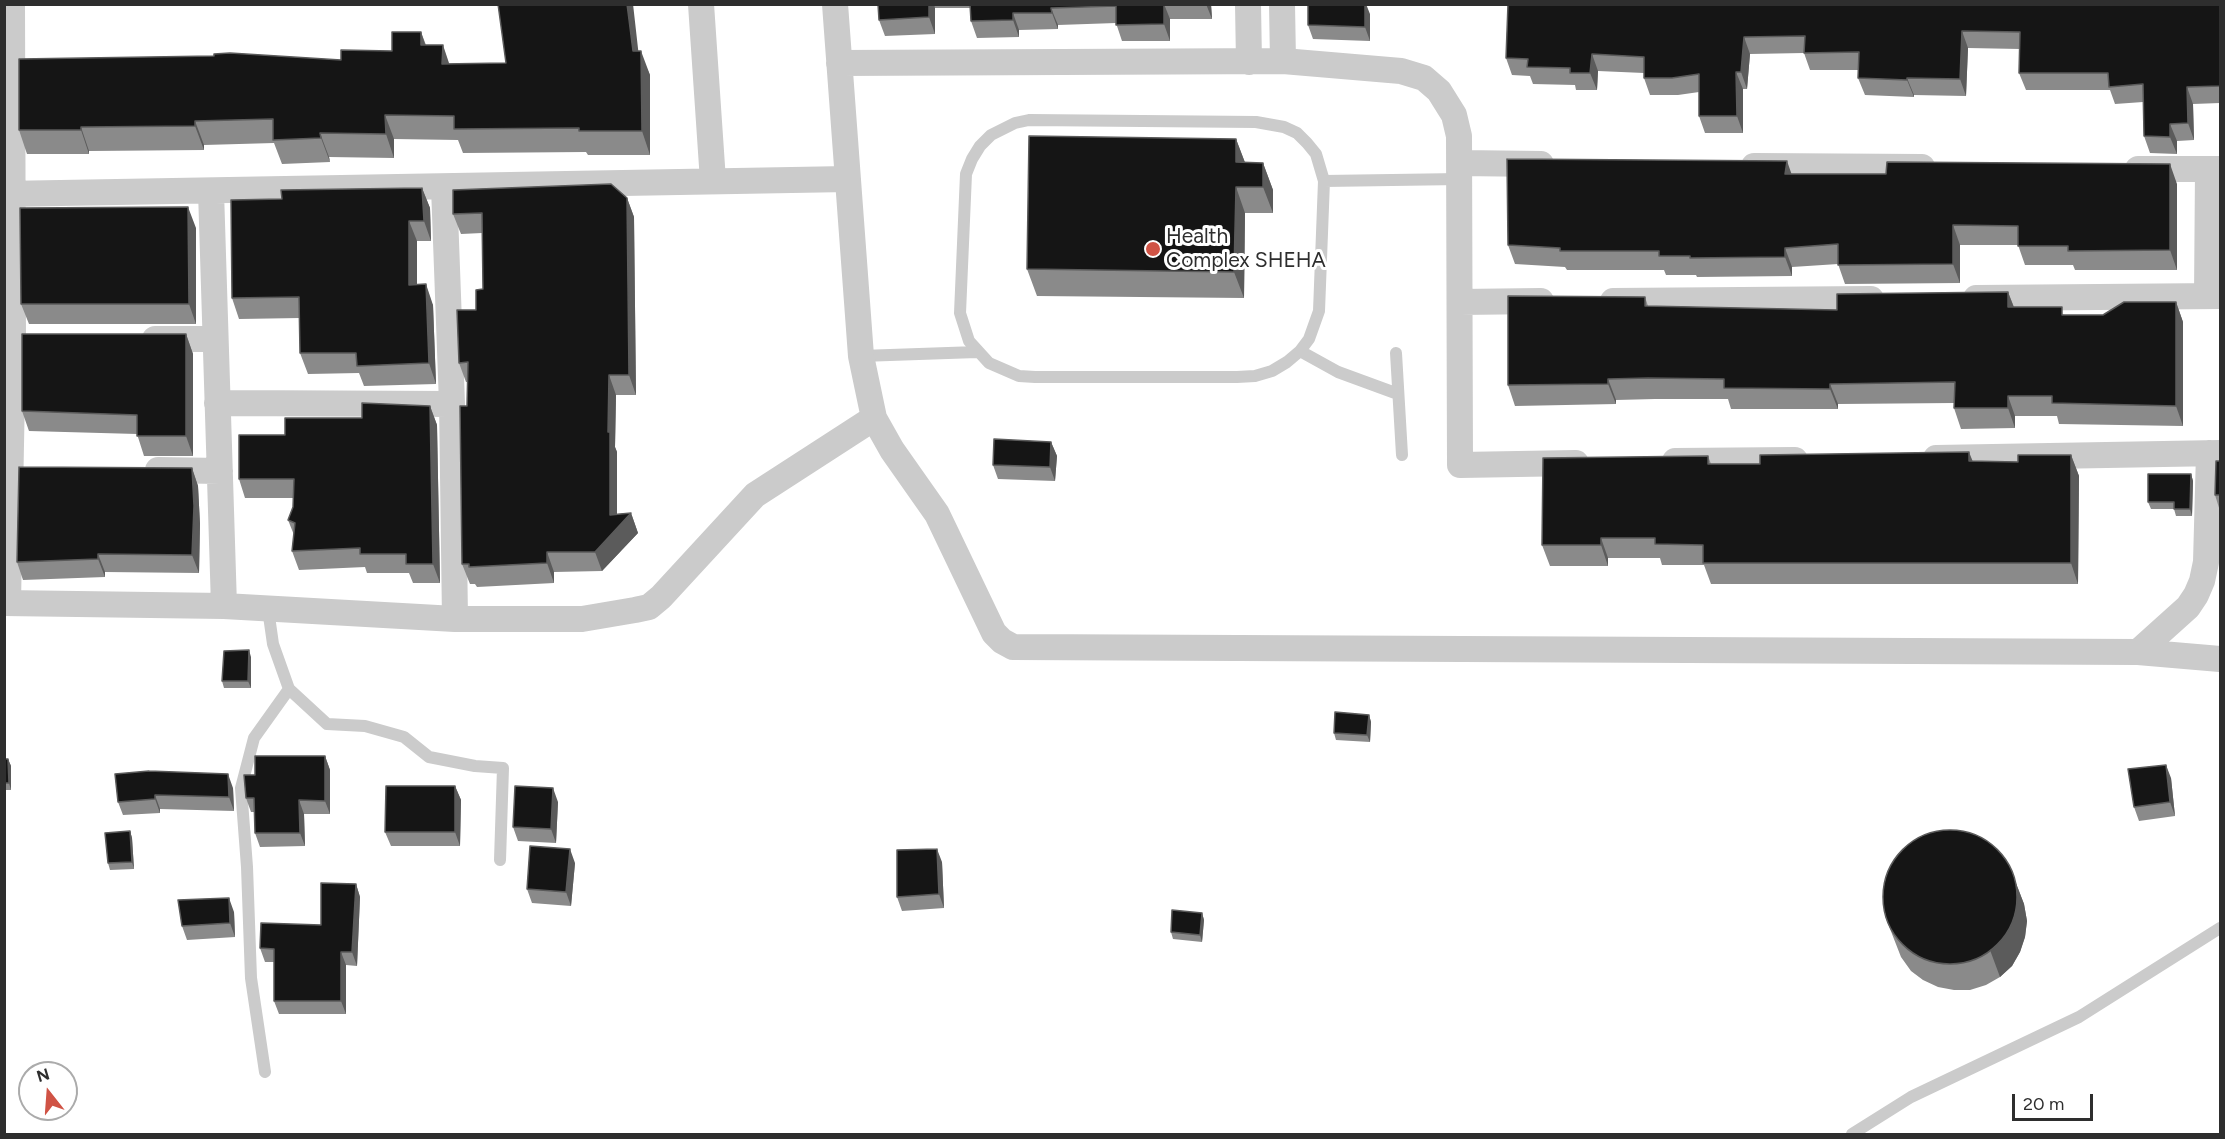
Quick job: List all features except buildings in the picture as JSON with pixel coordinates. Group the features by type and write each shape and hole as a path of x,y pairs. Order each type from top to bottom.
{"street":[{"path":"12,4 8,30 9,194 18,339 17,470 6,603 224,606 454,619 582,620 649,606 661,597 755,495 874,418"},
{"path":"701,4 713,181"},
{"path":"835,4 861,356 874,418 892,450 938,514 994,633 1013,647 2138,652 2220,660"},
{"path":"1248,4 1249,62"},
{"path":"1282,4 1283,61"},
{"path":"839,63 1283,61 1401,71 1424,78 1439,91 1454,115 1459,136 1460,465 1602,463"},
{"path":"1460,171 1567,164"},
{"path":"1733,165 1947,167"},
{"path":"1958,298 2214,296 2214,170 2113,169"},
{"path":"9,194 848,178"},
{"path":"444,187 452,404 454,619"},
{"path":"211,191 224,606"},
{"path":"1460,302 1899,299"},
{"path":"132,339 215,339"},
{"path":"218,403 452,404"},
{"path":"1912,458 2215,453 2206,562 2202,581 2188,607 2138,652"},
{"path":"1650,462 1816,459"},
{"path":"139,470 220,471"}],"lane":[{"path":"1029,120 1270,123 1284,127 1307,143 1316,154 1324,181 1319,311 1309,339 1300,351 1272,371 1255,376 1237,377 1019,376 989,363 977,352 963,327 960,313 964,189 966,174 972,159 980,146 1003,128 1029,120"},
{"path":"1324,181 1460,171"},
{"path":"1300,351 1338,372 1398,394"},
{"path":"861,356 977,352"},
{"path":"1396,353 1401,455"},
{"path":"268,609 273,644 289,689 327,724 364,726 404,737 429,757 475,766 503,768 500,861"},
{"path":"265,1072 251,978 247,867 241,788 254,738 289,689"},
{"path":"1852,1134 1911,1097 2079,1017 2220,928"}],"place":[{"name":"Health Complex SHEHA","path":"1153,249"}]}
